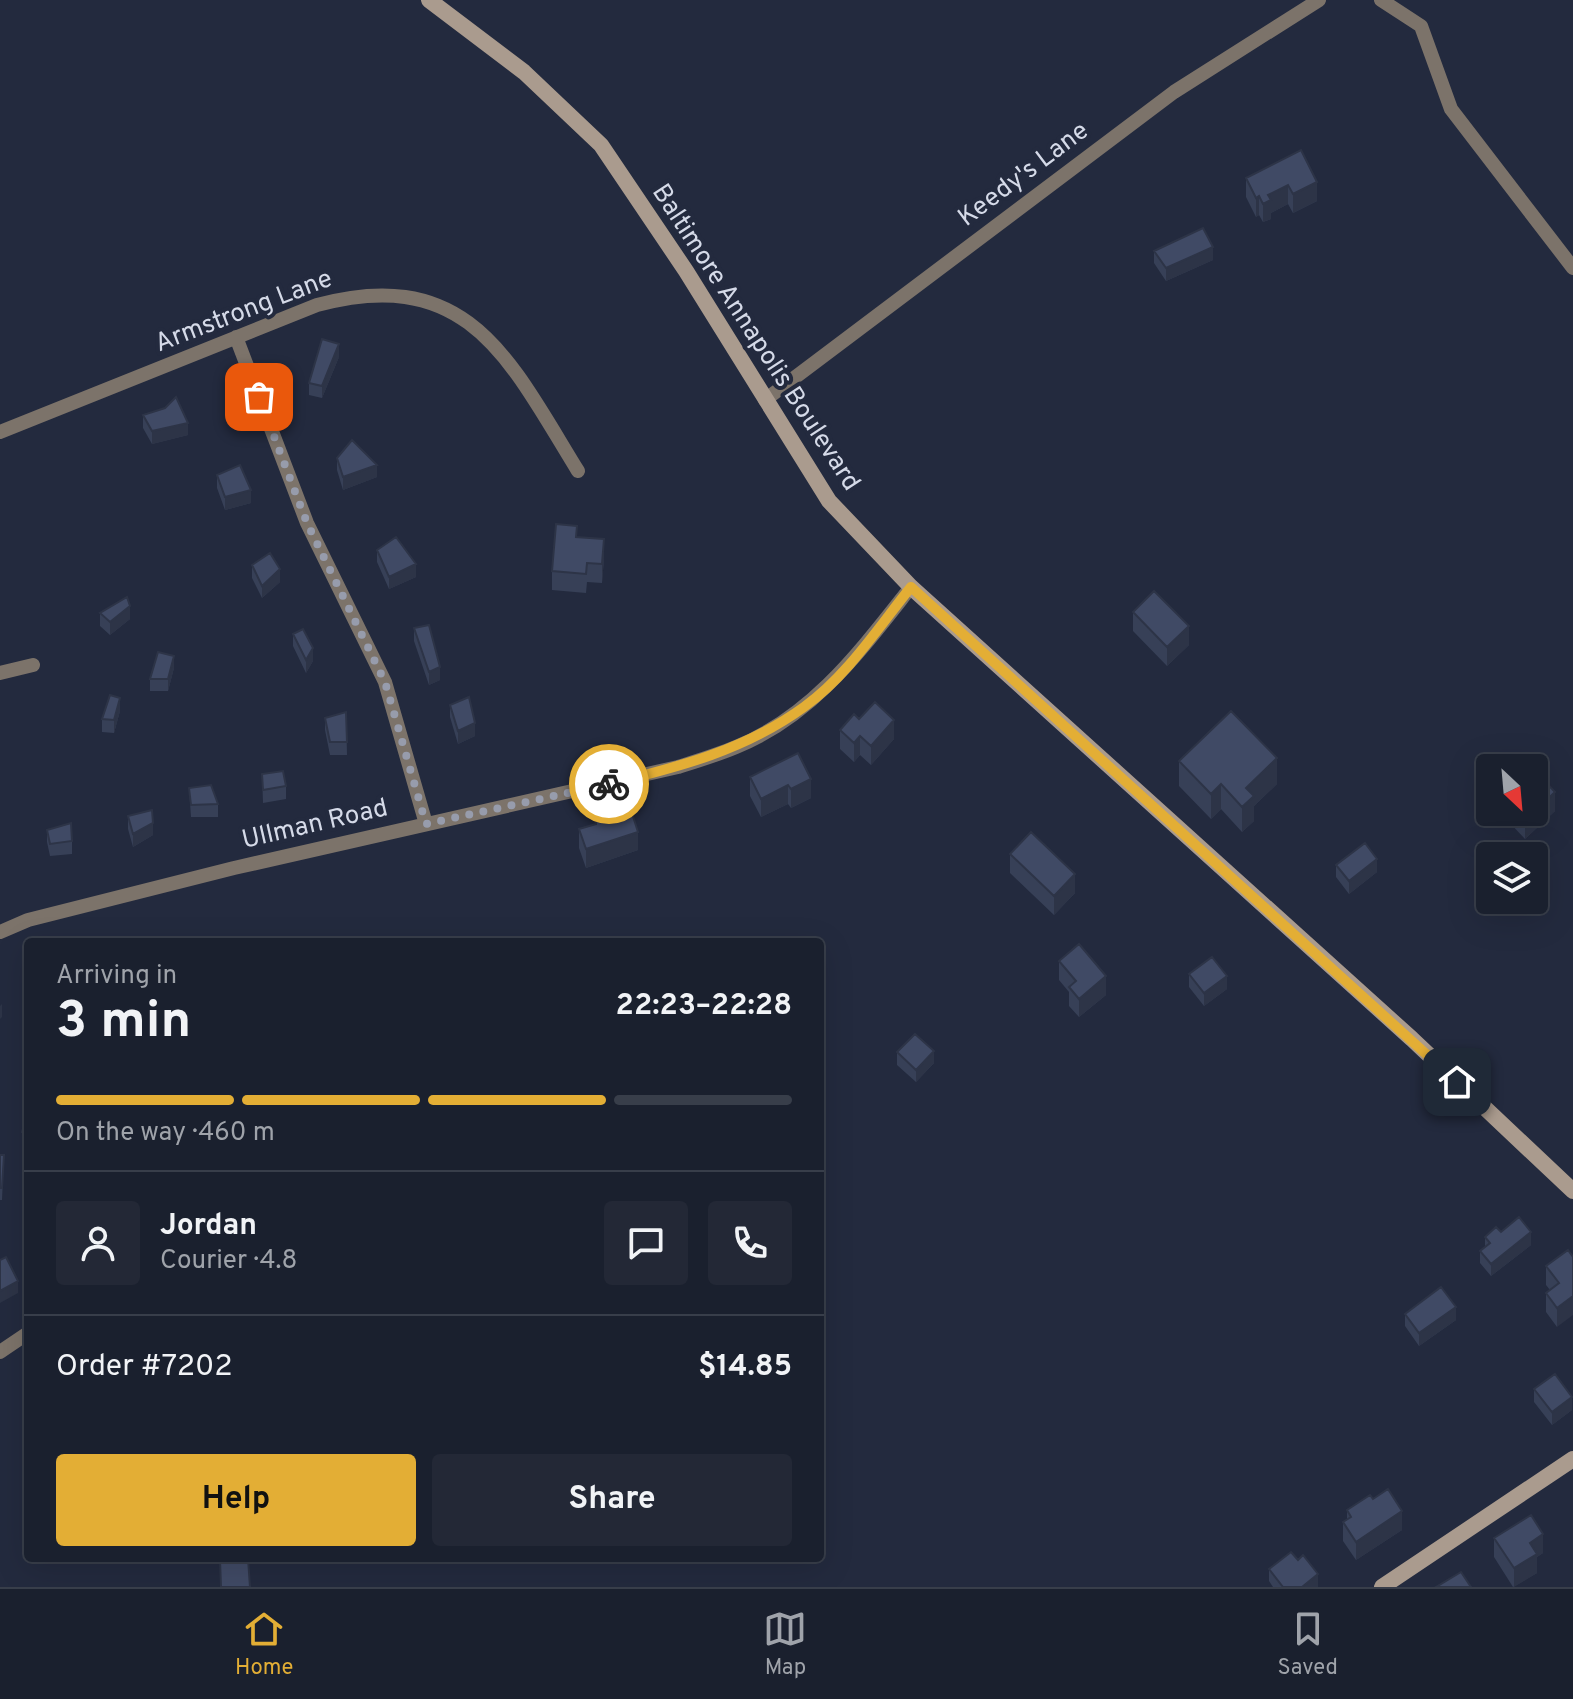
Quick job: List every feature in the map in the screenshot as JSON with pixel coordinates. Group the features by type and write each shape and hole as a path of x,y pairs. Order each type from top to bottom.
{"main road":[{"name":"Baltimore Annapolis Boulevard","path":"429,0 524,72 601,145 686,271 829,501 911,587 1412,1039 1573,1191"},
{"path":"1382,1587 1573,1459"}],"street":[{"name":"Keedy's Lane","path":"765,400 1174,92 1319,0"},
{"path":"1381,0 1421,26 1451,109 1573,268"},
{"name":"Armstrong Lane","path":"0,432 236,337 345,297 397,295 437,306 468,322 514,365 578,471"},
{"path":"236,337 307,523 385,682 426,824"},
{"name":"Ullman Road","path":"0,932 28,920 678,767 738,747 805,707 836,679 911,587"},
{"path":"0,673 33,665"},
{"path":"0,1352 24,1336"}],"building":[{"path":"1301,150 1317,182 1293,194 1288,185 1268,195 1271,200 1263,204 1259,196 1256,198 1246,178"},
{"path":"1203,228 1213,247 1166,268 1154,251"},
{"path":"322,339 339,344 322,386 309,383"},
{"path":"176,397 188,423 152,431 143,415 165,408"},
{"path":"352,440 377,465 343,477 337,458"},
{"path":"240,465 251,490 225,497 217,475"},
{"path":"556,524 577,526 576,537 604,539 602,564 587,563 586,574 552,571"},
{"path":"396,537 416,564 389,577 377,550"},
{"path":"270,553 280,569 262,586 252,565"},
{"path":"1154,591 1189,626 1167,647 1133,612"},
{"path":"127,597 130,606 110,622 100,613"},
{"path":"429,625 440,667 429,672 414,628"},
{"path":"303,629 313,648 306,660 293,634"},
{"path":"158,652 174,656 168,679 150,679"},
{"path":"110,695 120,698 114,720 102,719"},
{"path":"469,697 475,723 458,731 450,705"},
{"path":"875,702 894,720 871,746 860,736 854,743 840,730 854,714 859,719"},
{"path":"1231,711 1277,758 1246,788 1254,796 1242,807 1221,784 1211,794 1179,761"},
{"path":"346,712 347,742 330,742 325,718"},
{"path":"798,753 811,779 791,789 788,785 761,799 750,777"},
{"path":"283,771 286,786 263,790 262,774"},
{"path":"211,785 218,804 191,805 189,788"},
{"path":"1548,785 1555,792 1548,799"},
{"path":"630,807 638,832 586,849 579,829 596,824 595,819"},
{"path":"152,810 153,823 133,834 128,816"},
{"path":"71,823 72,841 50,844 47,830"},
{"path":"1031,832 1075,874 1054,896 1010,854"},
{"path":"1365,843 1377,859 1349,881 1336,865"},
{"path":"1079,944 1106,976 1079,999 1069,987 1076,981 1059,961"},
{"path":"1212,957 1227,976 1204,993 1189,974"},
{"path":"915,1034 934,1051 916,1070 897,1052"},
{"path":"0,1155 4,1155 2,1188 0,1188"},
{"path":"1519,1217 1531,1232 1491,1264 1480,1251 1490,1243 1485,1237 1496,1227 1501,1232"},
{"path":"1568,1250 1573,1257 1573,1296 1557,1308 1546,1293 1559,1283 1546,1266"},
{"path":"6,1257 18,1281 0,1291 0,1260"},
{"path":"1441,1287 1456,1307 1419,1333 1405,1314"},
{"path":"1555,1374 1572,1397 1552,1412 1534,1389"},
{"path":"1388,1489 1402,1511 1356,1542 1343,1522 1351,1517 1347,1510 1370,1495 1373,1499"},
{"path":"1531,1515 1543,1534 1530,1543 1537,1554 1514,1568 1494,1538"},
{"path":"1291,1552 1298,1560 1303,1555 1318,1574 1302,1587 1283,1587 1269,1569"},
{"path":"220,1562 248,1562 250,1587 221,1587"},
{"path":"1461,1572 1471,1587 1436,1587"}],"way so far":[{"path":"259,397 307,523 385,682 426,824 609,784"}],"route":[{"path":"609,784 678,767 738,747 805,707 836,679 911,587 1457,1082"}]}
